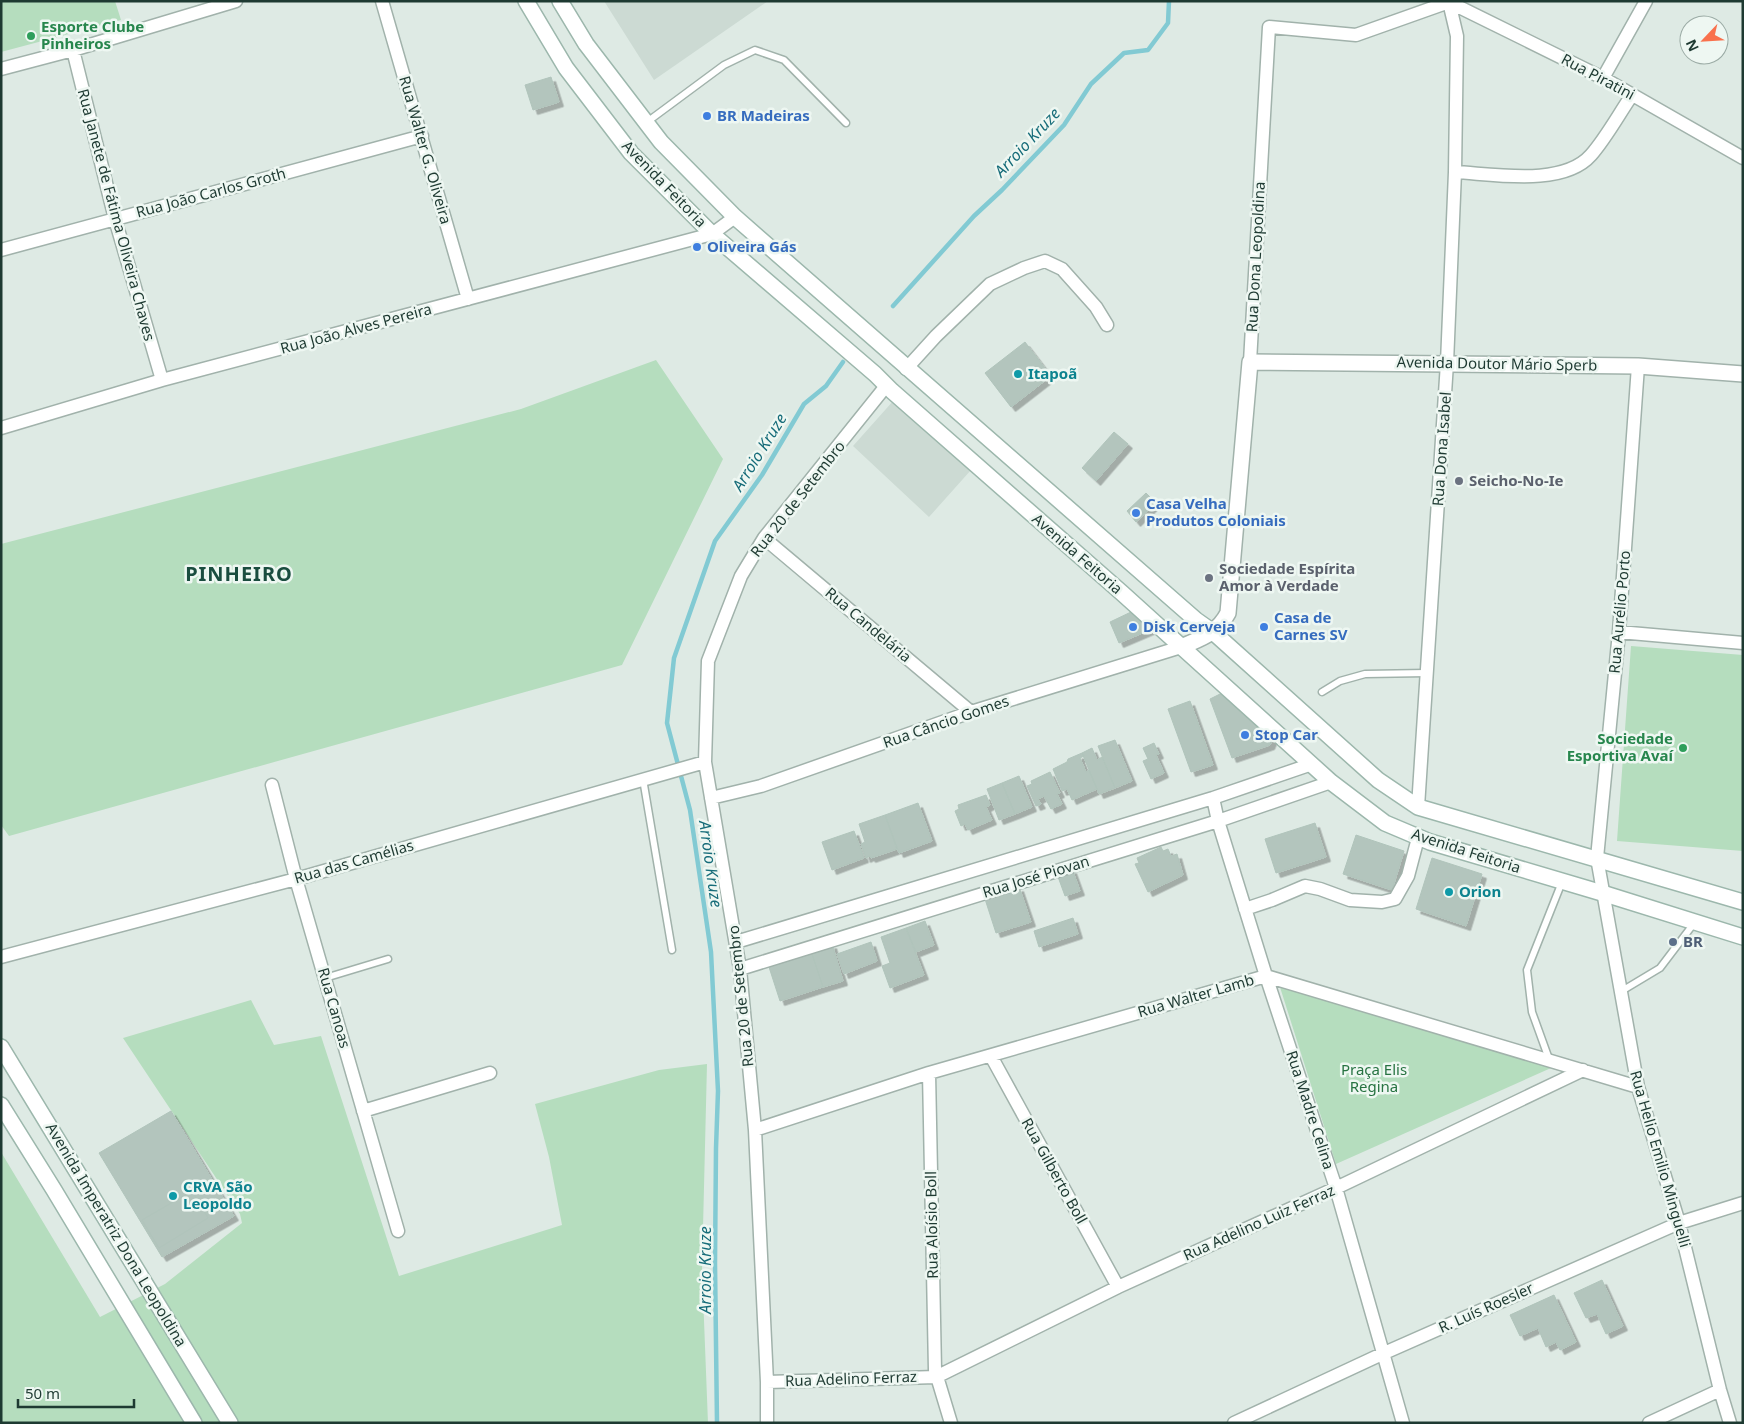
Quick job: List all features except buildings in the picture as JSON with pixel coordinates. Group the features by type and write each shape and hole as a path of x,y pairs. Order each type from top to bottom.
{"main road":[{"name":"Avenida Feitoria","path":"526,1 566,68 631,153 712,234 875,374 886,386 1122,593 1331,782 1385,823 1418,838 1743,937"},
{"name":"Avenida Feitoria","path":"560,1 586,44 661,142 735,218 906,369 1196,620 1213,632 1378,780 1418,807 1743,902"},
{"path":"875,374 892,356"},
{"name":"Avenida Doutor Mário Sperb","path":"1250,362 1638,366 1743,374"},
{"name":"Rua Dona Leopoldina","path":"1181,647 1213,632 1222,624 1228,613 1250,362"},
{"name":"Avenida Imperatriz Dona Leopoldina","path":"1,1047 230,1423"},
{"name":"Avenida Imperatriz Dona Leopoldina","path":"1,1105 194,1423"}],"street":[{"path":"1,69 236,1"},
{"name":"Rua Walter G. Oliveira","path":"382,1 468,299"},
{"path":"1603,78 1646,1"},
{"name":"Rua Piratini","path":"1450,2 1603,78 1743,158"},
{"name":"Rua Dona Isabel","path":"1418,807 1448,363 1455,172 1457,36 1450,2"},
{"name":"Rua Dona Leopoldina","path":"1250,362 1269,27 1356,35 1450,2"},
{"name":"Rua Janete de Fátima Oliveira Chaves","path":"72,50 115,219 162,380"},
{"path":"1455,172 1542,176 1566,172 1581,164 1591,155 1632,95"},
{"name":"Rua João Carlos Groth","path":"1,250 422,136"},
{"name":"Rua João Alves Pereira","path":"1,428 162,380 712,234 735,218"},
{"path":"906,369 936,336 990,284 1046,260 1062,269 1096,308 1107,325"},
{"name":"Rua Aurélio Porto","path":"1602,893 1597,858 1619,632 1638,366"},
{"name":"Rua 20 de Setembro","path":"767,1423 767,1382 755,1130 740,969 705,762 708,661 741,576 764,538 886,386"},
{"name":"Rua Candelária","path":"764,538 971,712"},
{"path":"1619,632 1743,643"},
{"name":"Rua Câncio Gomes","path":"711,798 761,786 971,712 1181,647"},
{"name":"Rua das Camélias","path":"1,957 296,879 705,762"},
{"name":"Rua José Piovan","path":"736,942 1213,798 1312,764"},
{"name":"Rua José Piovan","path":"740,969 1218,821 1331,782"},
{"name":"Rua Canoas","path":"272,784 296,879 398,1231"},
{"name":"Rua Madre Celina","path":"1213,798 1218,821 1266,976 1336,1188 1403,1423"},
{"path":"1245,909 1305,886 1320,889 1350,900 1382,902 1395,900 1408,876 1418,838"},
{"name":"Rua Helio Emilio Minguelli","path":"1602,893 1638,1088 1679,1223 1720,1390 1730,1423"},
{"name":"Rua Walter Lamb","path":"755,1130 929,1073 1266,976 1638,1088"},
{"name":"Rua Gilberto Boll","path":"991,1056 1118,1287"},
{"name":"Rua Adelino Luiz Ferraz","path":"936,1377 1118,1287 1336,1188 1583,1070"},
{"path":"364,1111 378,1105 490,1073"},
{"name":"Rua Aloísio Boll","path":"929,1073 936,1377 951,1423"},
{"name":"R. Luís Roesler","path":"1234,1423 1382,1354 1679,1223 1743,1203"},
{"name":"Rua Adelino Ferraz","path":"767,1382 936,1377"},
{"path":"1649,1423 1720,1390"}],"lane":[{"path":"646,123 724,65 755,50 784,60 846,123"},
{"path":"1322,692 1340,681 1365,674 1427,673"},
{"path":"643,779 672,950"},
{"path":"1550,1060 1532,1012 1527,970 1562,881"},
{"path":"1620,992 1660,968 1695,922"},
{"path":"325,978 388,959"}],"shaded area":[{"path":"604,1 768,1 654,80"},
{"path":"894,400 971,470 929,517 853,446"}],"green space":[{"name":"Esporte Clube Pinheiros","path":"1,1 115,1 121,20 1,52"},
{"path":"656,360 723,459 622,665 9,836 1,825 1,544 521,409"},
{"name":"Sociedade Esportiva Avaí","path":"1631,646 1743,655 1743,851 1617,841"},
{"name":"Praça Elis Regina","path":"1279,984 1551,1068 1336,1164"},
{"path":"251,1000 274,1045 321,1036 399,1276 562,1225 549,1157 535,1104 659,1070 707,1064 702,1269 708,1423 1,1423 1,1152 100,1317 165,1284 242,1223 240,1214 123,1038"}],"waterway":[{"name":"Arroio Kruze","path":"893,306 974,216 1002,190 1064,125 1091,84 1124,53 1148,50 1168,23 1169,1"},
{"name":"Arroio Kruze","path":"717,1423 715,1263 718,1091 711,952 690,810 667,723 674,658 715,541 762,475 804,404 826,386 843,362"}],"place":[{"name":"Esporte Clube Pinheiros","path":"31,36"},
{"name":"BR Madeiras","path":"707,116"},
{"name":"Oliveira Gás","path":"697,247"},
{"name":"Itapoã","path":"1018,374"},
{"name":"Seicho-No-Ie","path":"1459,481"},
{"name":"Casa Velha Produtos Coloniais","path":"1136,513"},
{"name":"Sociedade Espírita Amor à Verdade","path":"1209,578"},
{"name":"Disk Cerveja","path":"1133,627"},
{"name":"Casa de Carnes SV","path":"1264,627"},
{"name":"Stop Car","path":"1245,735"},
{"name":"Sociedade Esportiva Avaí","path":"1683,748"},
{"name":"Orion","path":"1449,892"},
{"name":"BR","path":"1673,942"},
{"name":"CRVA São Leopoldo","path":"173,1196"}],"district":[{"name":"PINHEIRO","path":"239,574"}]}
